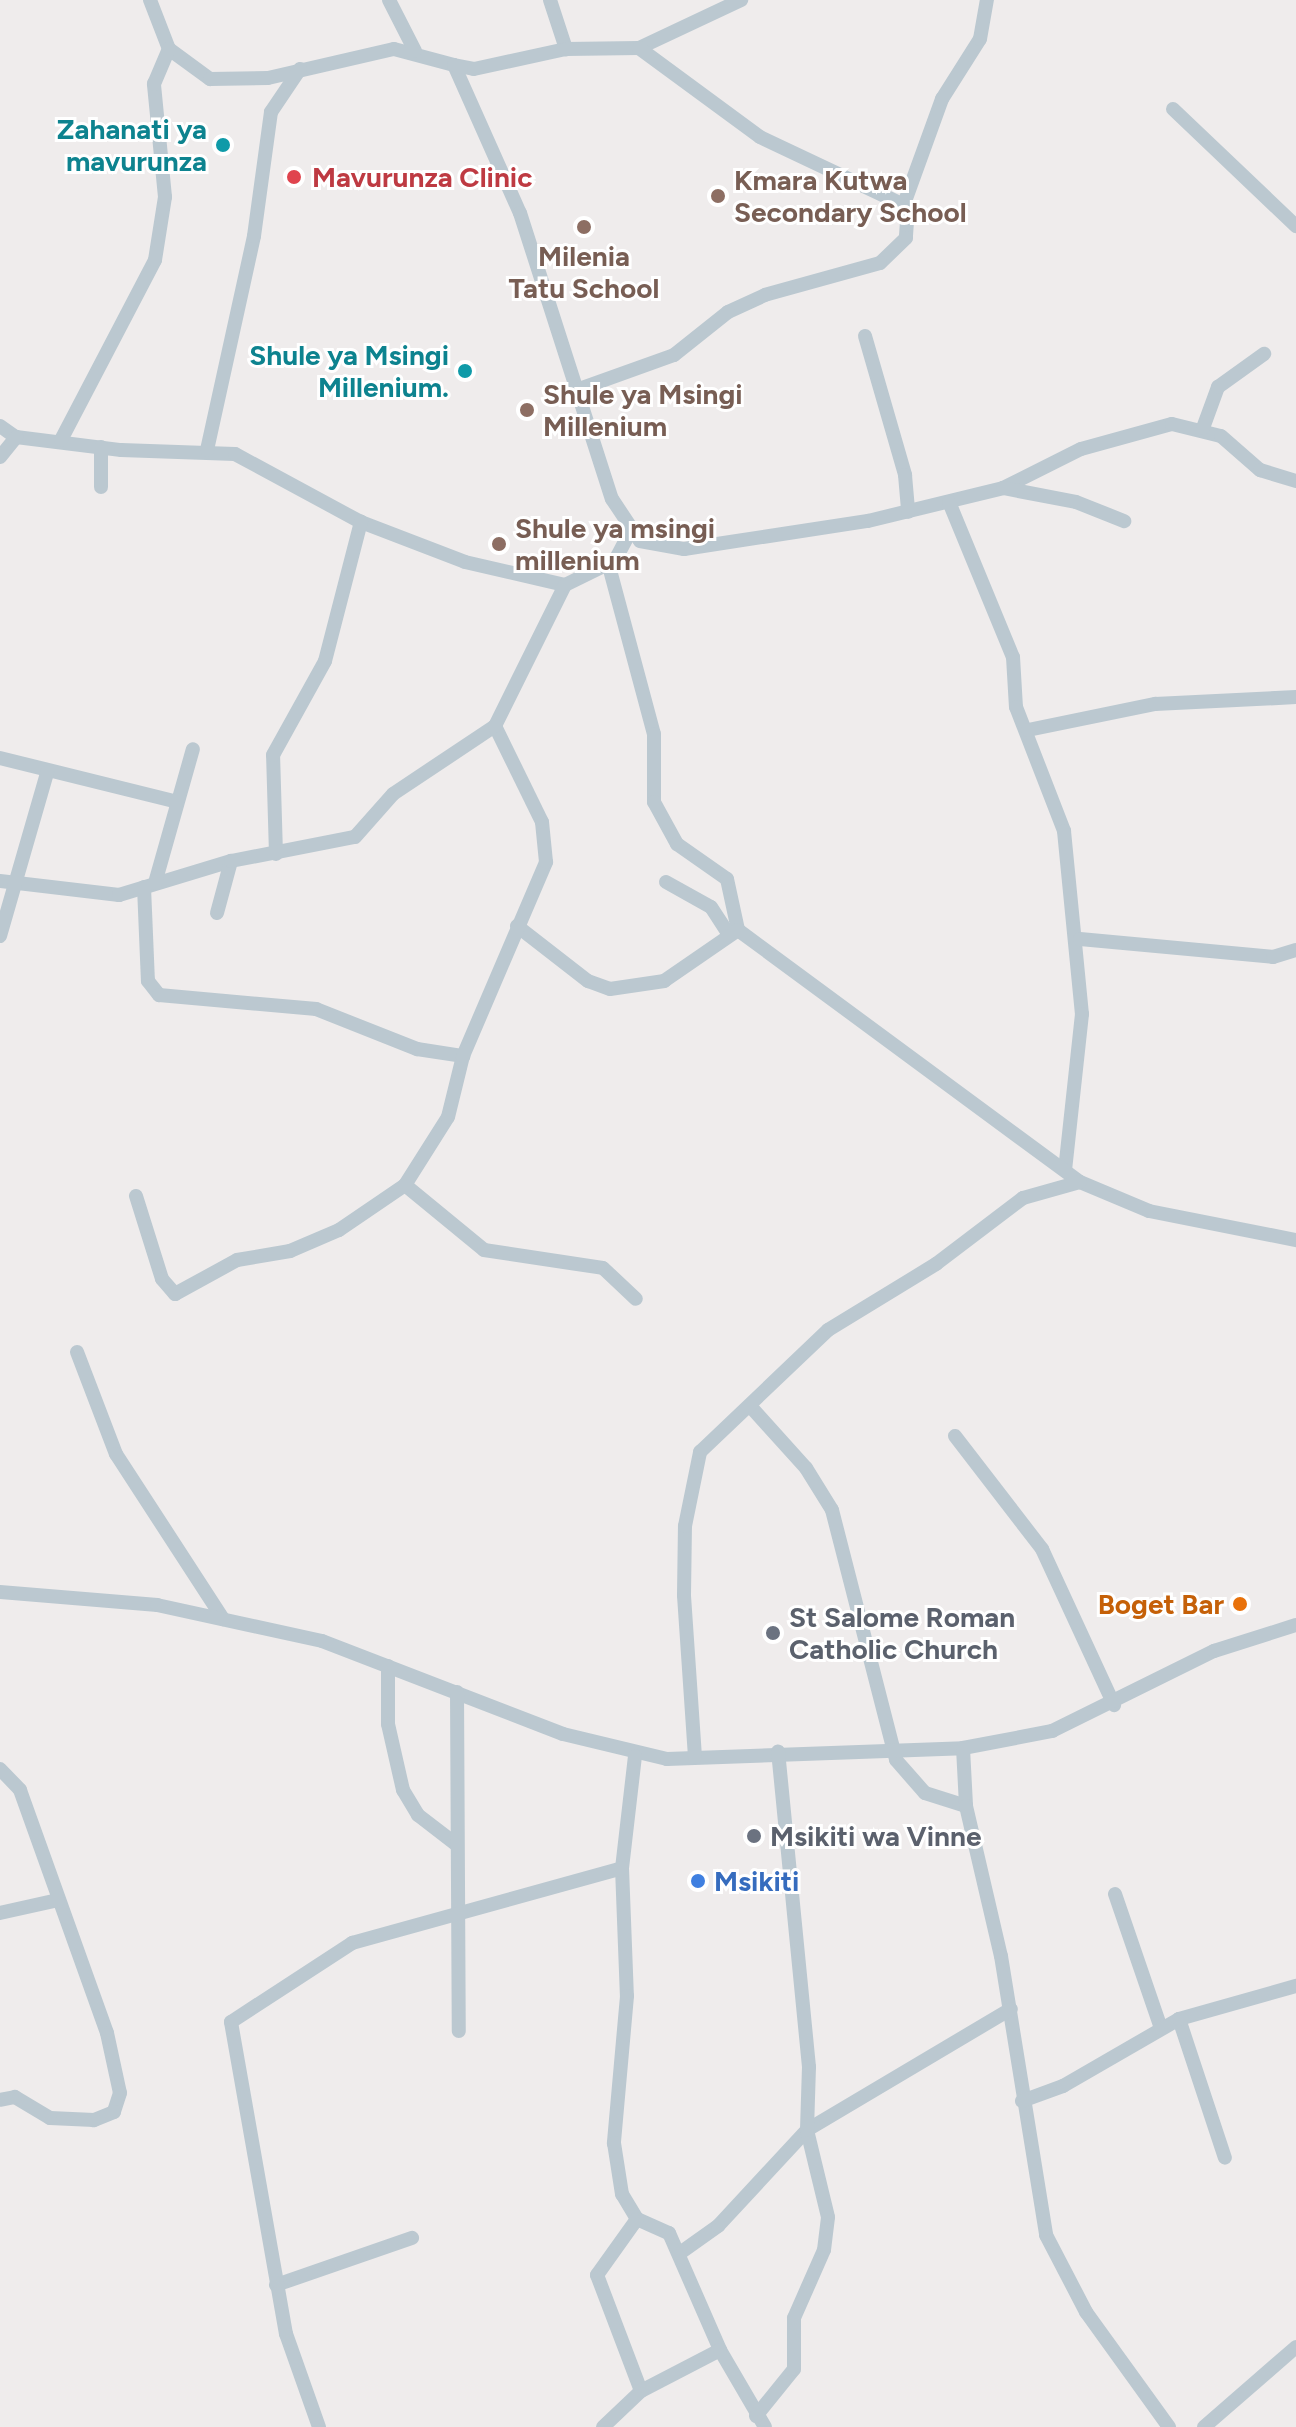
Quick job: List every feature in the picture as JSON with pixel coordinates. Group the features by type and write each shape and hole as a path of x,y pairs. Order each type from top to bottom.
{"street":[{"path":"150,0 169,49 190,70 223,81 300,69 370,51 415,51 454,65 486,68 566,49 639,48 741,0"},
{"path":"389,0 415,51"},
{"path":"550,0 566,49"},
{"path":"904,204 942,99 980,39 987,0"},
{"path":"579,389 674,355 728,312 765,295 880,263 906,238 911,216 904,204 863,191 760,137 639,48"},
{"path":"61,440 155,260 165,197 154,84 169,49"},
{"path":"454,65 520,213 579,389 604,479 630,532 652,546 684,549 908,512 1003,488 1129,432 1203,428 1290,481 1296,494"},
{"path":"207,450 254,236 271,112 300,69"},
{"path":"1173,109 1296,226"},
{"path":"865,336 905,475 908,512"},
{"path":"1203,428 1218,387 1264,354"},
{"path":"0,426 16,437 101,447 207,450 235,454 361,522 465,562 565,585"},
{"path":"0,457 16,437"},
{"path":"101,447 101,487"},
{"path":"1003,488 1076,502 1124,521"},
{"path":"949,502 1013,657 1016,707 1057,804 1080,939 1082,1014 1065,1170"},
{"path":"276,854 273,755 325,661 361,522"},
{"path":"630,532 614,561 620,623 654,734 652,785 662,827 727,879 733,931"},
{"path":"6,882 119,895 231,861 355,837 393,794 495,726 565,585 614,561"},
{"path":"1028,730 1155,704 1296,697"},
{"path":"136,1196 162,1279 175,1294 237,1260 290,1251 339,1230 405,1185 448,1117 463,1056 517,926 546,845 534,803 511,771 495,726"},
{"path":"193,749 174,801 150,885 148,981 159,995 316,1009 417,1049 463,1056"},
{"path":"0,758 47,773 174,801"},
{"path":"0,936 6,882 47,773"},
{"path":"217,913 231,861"},
{"path":"666,882 711,907 733,931 1080,1182 1149,1211 1296,1240"},
{"path":"517,926 588,981 610,989 664,981 733,931"},
{"path":"1080,939 1273,957 1296,950"},
{"path":"695,1757 684,1595 690,1484 708,1441 751,1407 828,1330 936,1264 1023,1198 1080,1182"},
{"path":"405,1185 484,1250 603,1268 636,1299"},
{"path":"77,1352 116,1454 223,1619"},
{"path":"751,1407 806,1468 832,1510 890,1749 925,1793 966,1806"},
{"path":"955,1436 1042,1549 1114,1705"},
{"path":"0,1592 223,1619 388,1666 635,1756 695,1757 963,1748 1052,1731 1114,1705 1214,1651 1296,1625"},
{"path":"388,1666 388,1724 403,1790 418,1815 457,1845"},
{"path":"457,1692 459,2031"},
{"path":"963,1748 966,1806 1011,2009 1038,2208 1053,2254 1169,2427"},
{"path":"635,1756 622,1868 627,1996 614,2143 622,2194 637,2219 669,2233 720,2350 760,2421 790,2378 794,2318 826,2243 827,2190 807,2130 809,2067 778,1752"},
{"path":"0,1769 20,1790 107,2033 119,2104 94,2120 64,2120 15,2097 0,2100"},
{"path":"319,2427 276,2285 231,2022 352,1943 460,1908 622,1868"},
{"path":"1115,1894 1161,2028"},
{"path":"0,1913 58,1900"},
{"path":"1022,2101 1063,2086 1179,2019 1296,1986"},
{"path":"680,2253 718,2226 807,2130 1011,2009"},
{"path":"1179,2019 1225,2158"},
{"path":"637,2219 597,2275 641,2391"},
{"path":"276,2285 412,2238"},
{"path":"1204,2427 1296,2347"},
{"path":"603,2427 641,2391 720,2350"}],"place":[{"name":"Zahanati ya mavurunza","path":"223,145"},
{"name":"Mavurunza Clinic","path":"294,177"},
{"name":"Kmara Kutwa Secondary School","path":"718,196"},
{"name":"Milenia Tatu School","path":"584,227"},
{"name":"Shule ya Msingi Millenium.","path":"465,371"},
{"name":"Shule ya Msingi Millenium","path":"527,410"},
{"name":"Shule ya msingi millenium","path":"499,544"},
{"name":"Boget Bar","path":"1240,1604"},
{"name":"St Salome Roman Catholic Church","path":"773,1633"},
{"name":"Msikiti wa Vinne","path":"754,1836"},
{"name":"Msikiti","path":"698,1881"}]}
